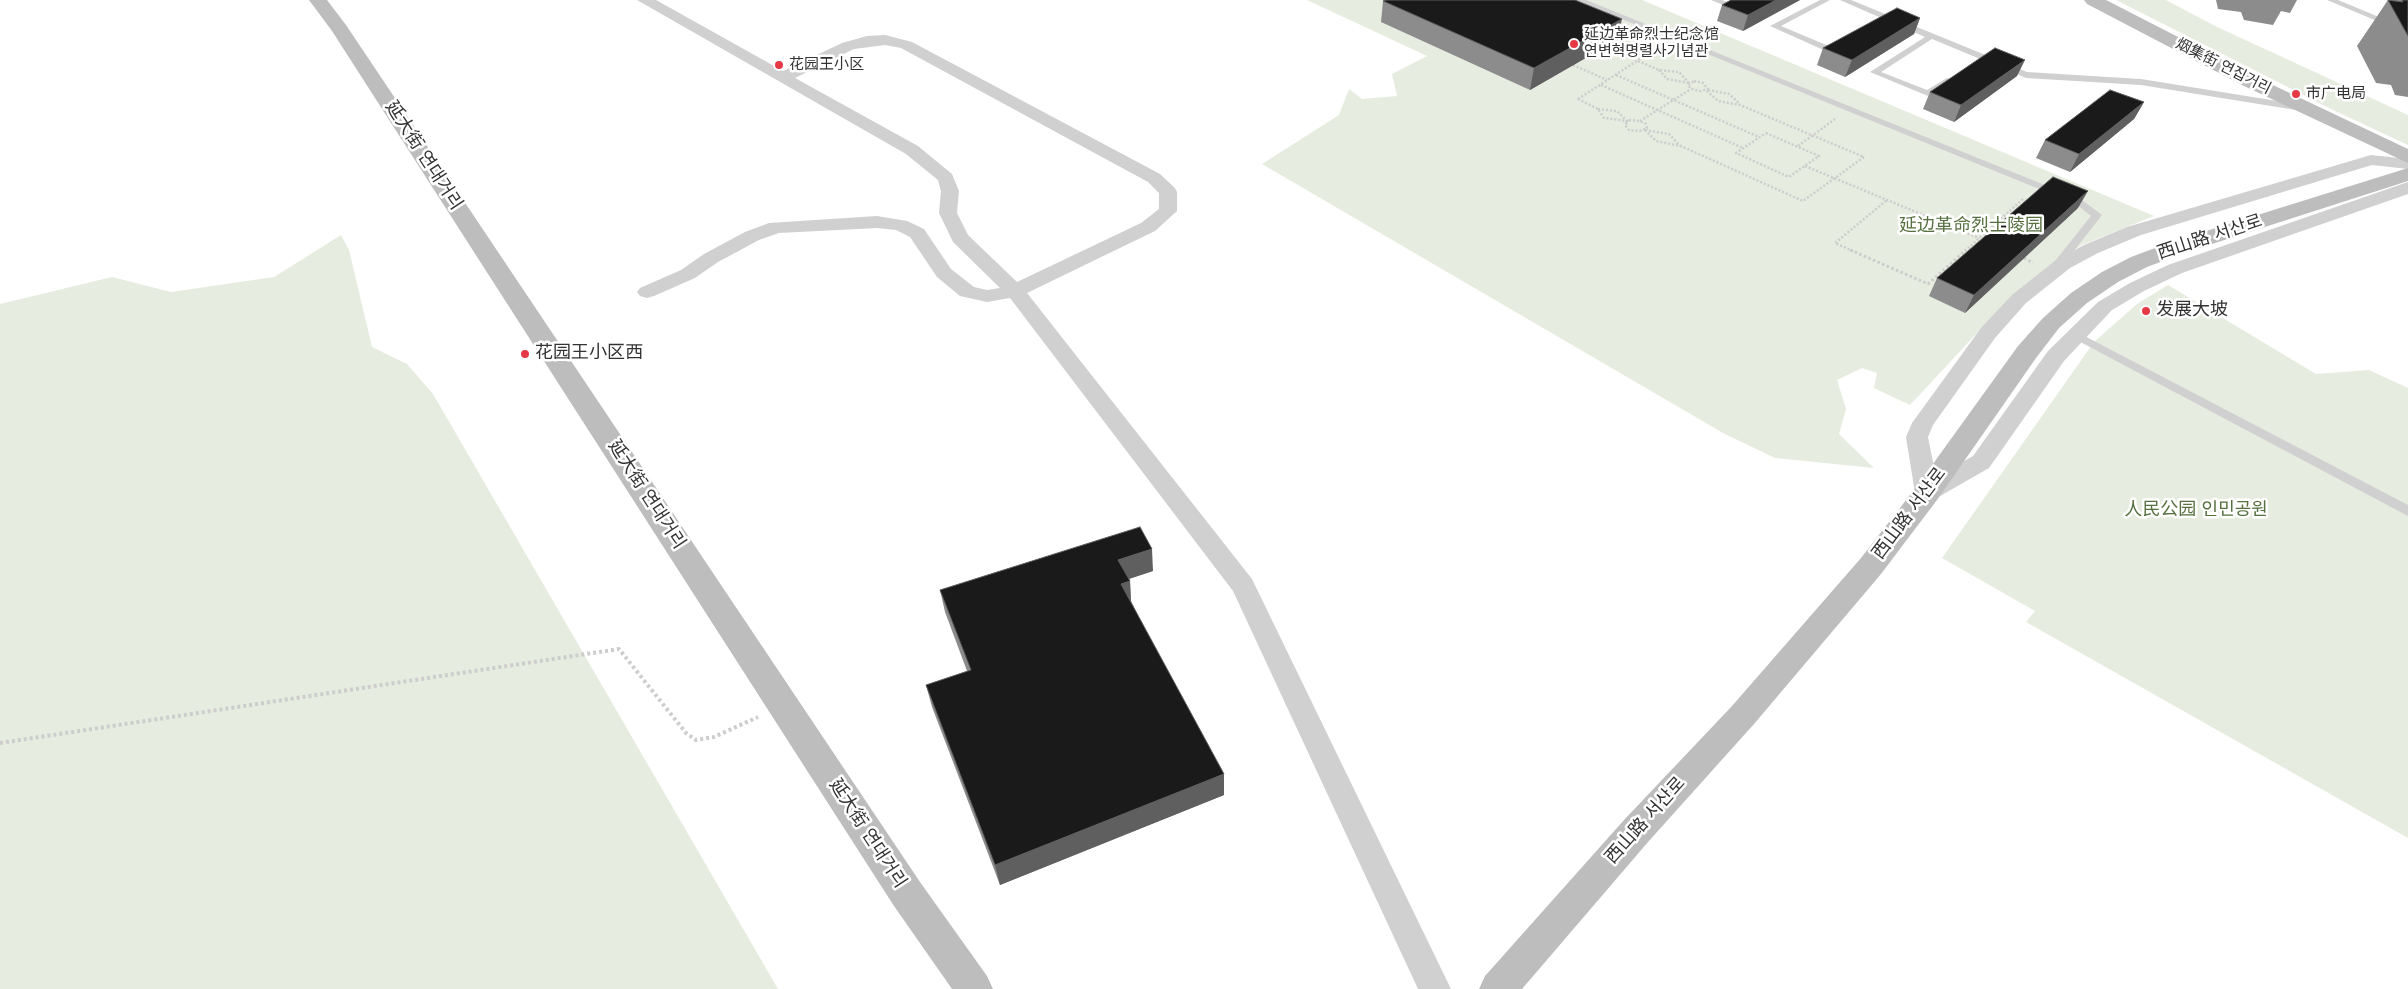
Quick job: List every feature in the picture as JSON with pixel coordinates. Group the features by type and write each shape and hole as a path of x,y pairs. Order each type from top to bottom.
{"main road":[{"name":"延大街 연대거리","path":"318,0 346,38 907,894 974,989"},
{"name":"烟集街 연집거리","path":"2093,0 2305,108 2408,157"},
{"name":"西山路 서산로","path":"1498,989 1636,831 1756,700 1871,566 1927,492 2027,352 2051,322 2079,298 2102,282 2139,262 2179,247 2408,174"}],"street":[{"path":"645,0 912,150 946,178 950,191 948,213 960,238 1015,291 1243,586 1435,989"},
{"path":"647,292 688,274 711,258 752,236 776,227 877,222 900,225 917,233 944,273 967,292 987,296 1015,291 1148,227 1168,211 1168,192 1154,178 906,44 885,40 867,41 848,46 783,77"},
{"path":"2408,164 2371,160 2153,225 2091,249 2052,272 2019,299 1988,333 1923,422 1917,437 1927,492 1981,462 2056,356 2105,306 2137,287 2175,270 2408,188"}],"lane":[{"path":"1579,0 2079,202 2097,214 2052,272"},
{"path":"1715,0 1733,7 1746,0"},
{"path":"1826,0 1774,26 1831,50 1848,41"},
{"path":"1844,0 2026,75 2140,82 2305,108"},
{"path":"2332,0 2408,32"},
{"path":"1882,24 1890,19"},
{"path":"1932,36 1874,72 1928,93 1961,73"},
{"path":"1978,63 1986,58"},
{"path":"2076,335 2408,511"}],"path":[{"path":"1648,45 1658,48 1578,99 1598,109 1617,111 1626,121 1625,126 1630,130 1640,132 1645,130 1669,134 1681,146"},
{"path":"1638,61 1658,70 1678,72 1689,83 1688,86 1691,89"},
{"path":"1573,65 1608,80"},
{"path":"1658,70 1667,79 1689,83 1703,83 1708,86 1706,90"},
{"path":"1616,75 1759,137"},
{"path":"1600,85 1743,148"},
{"path":"1598,109 1604,118 1640,121 1691,89 1729,94 1740,104"},
{"path":"1645,130 1656,141 1681,146 1803,201 1864,157 1740,104 1718,101 1706,90"},
{"path":"1798,147 1850,108"},
{"path":"1640,121 1647,126 1645,130"},
{"path":"1766,133 1798,147 1819,156 1789,177 1736,153 1766,133"},
{"path":"1804,166 1984,241"},
{"path":"1887,200 1835,243 1928,284 2023,199"},
{"path":"0,743 619,649 686,733 696,740 714,736 784,706"}],"green space":[{"name":"延边革命烈士陵园","path":"1307,0 1642,0 2154,216 2082,245 2056,261 1978,332 1910,405 1874,388 1877,373 1862,368 1837,380 1846,409 1839,434 1874,468 1775,458 1723,433 1262,164 1339,115 1349,89 1362,99 1397,96 1392,74 1427,56"},
{"path":"2116,0 2166,0 2215,26 2408,115 2408,145 2333,110"},
{"path":"341,235 349,250 372,347 407,364 433,394 778,989 0,989 0,304 112,277 171,292 274,277"},
{"name":"人民公园 인민공원","path":"2168,285 2316,374 2369,370 2408,388 2408,838 2026,622 2035,611 1942,558 2094,342 2137,304"}],"building":[{"path":"1575,0 1622,19 1534,68 1383,1"},
{"path":"1731,0 1776,0 1748,15 1722,5"},
{"path":"2388,0 2403,2 2402,0 2408,0 2408,36"},
{"path":"1897,8 1920,18 1852,60 1823,48"},
{"path":"1995,48 2025,60 1961,105 1930,92"},
{"path":"2110,90 2144,102 2079,154 2045,140"},
{"path":"2053,177 2088,191 1974,295 1937,278"},
{"path":"1140,527 1152,549 1118,560 1130,581 1121,584 1224,774 995,865 926,685 971,670 940,590"}],"place":[{"name":"延边革命烈士纪念馆 연변혁명렬사기념관","path":"1574,44"},
{"name":"花园王小区","path":"779,65"},
{"name":"市广电局","path":"2296,94"},
{"name":"发展大坡","path":"2146,311"},
{"name":"花园王小区西","path":"525,354"}]}
